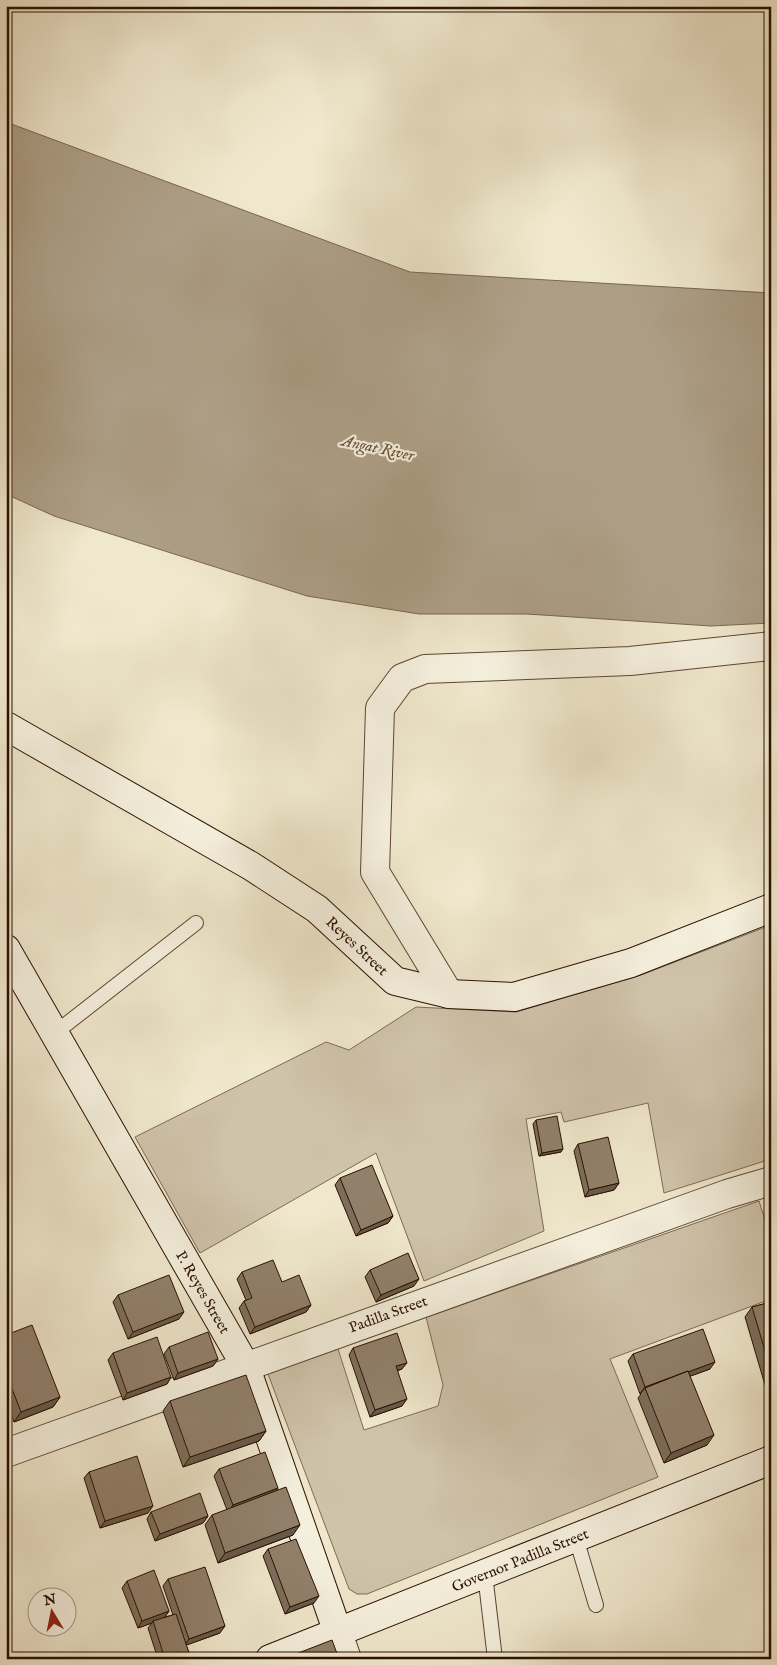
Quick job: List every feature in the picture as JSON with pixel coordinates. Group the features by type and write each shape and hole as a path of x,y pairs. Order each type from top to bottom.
{"street":[{"path":"449,994 375,872 380,708 402,678 425,669 630,661 771,646"},
{"name":"Reyes Street","path":"6,726 251,866 309,903 395,981 449,994 514,997 631,963 771,908"},
{"name":"P. Reyes Street","path":"6,950 245,1365 347,1659"},
{"name":"Padilla Street","path":"6,1453 245,1365 727,1194 771,1181"},
{"name":"Governor Padilla Street","path":"270,1659 771,1460"}],"lane":[{"path":"54,1033 196,923"},
{"path":"576,1538 596,1605"},
{"path":"485,1574 495,1659"}],"shaded area":[{"path":"771,925 771,1159 664,1193 648,1103 564,1122 561,1112 526,1119 544,1231 424,1281 376,1153 200,1253 135,1137 326,1042 349,1050 416,1007 516,1012 641,975"},
{"path":"759,1201 771,1239 771,1299 610,1359 658,1477 367,1594 357,1594 349,1589 268,1374 338,1349 364,1430 438,1406 443,1385 426,1317"}],"water":[{"name":"Angat River","path":"6,122 410,272 771,293 771,623 711,626 527,614 419,614 307,596 54,516 6,494"}],"building":[{"path":"557,1116 563,1149 542,1153 536,1120"},
{"path":"608,1137 619,1183 589,1190 578,1144"},
{"path":"372,1165 393,1216 361,1230 340,1178"},
{"path":"408,1253 419,1279 381,1295 370,1270"},
{"path":"273,1260 282,1282 299,1275 311,1305 255,1327 244,1301 252,1298 242,1272"},
{"path":"169,1275 184,1312 133,1332 118,1295"},
{"path":"771,1302 771,1371 752,1307"},
{"path":"32,1325 60,1397 21,1412 6,1373 6,1335"},
{"path":"703,1329 715,1362 645,1387 633,1354"},
{"path":"208,1332 218,1359 178,1373 169,1347"},
{"path":"397,1333 407,1363 396,1366 407,1399 375,1410 353,1348"},
{"path":"157,1337 171,1377 127,1393 113,1353"},
{"path":"688,1371 714,1435 671,1453 645,1388"},
{"path":"246,1375 266,1431 190,1457 170,1401"},
{"path":"265,1452 278,1488 233,1505 219,1469"},
{"path":"137,1456 153,1506 105,1521 89,1472"},
{"path":"286,1487 300,1525 225,1553 212,1515"},
{"path":"200,1493 208,1516 160,1534 151,1512"},
{"path":"296,1539 319,1596 290,1607 268,1549"},
{"path":"205,1567 225,1626 189,1639 168,1579"},
{"path":"154,1570 169,1611 142,1621 127,1581"},
{"path":"176,1614 190,1656 182,1659 165,1659 153,1621"},
{"path":"332,1640 339,1659 288,1659 288,1657"}]}
